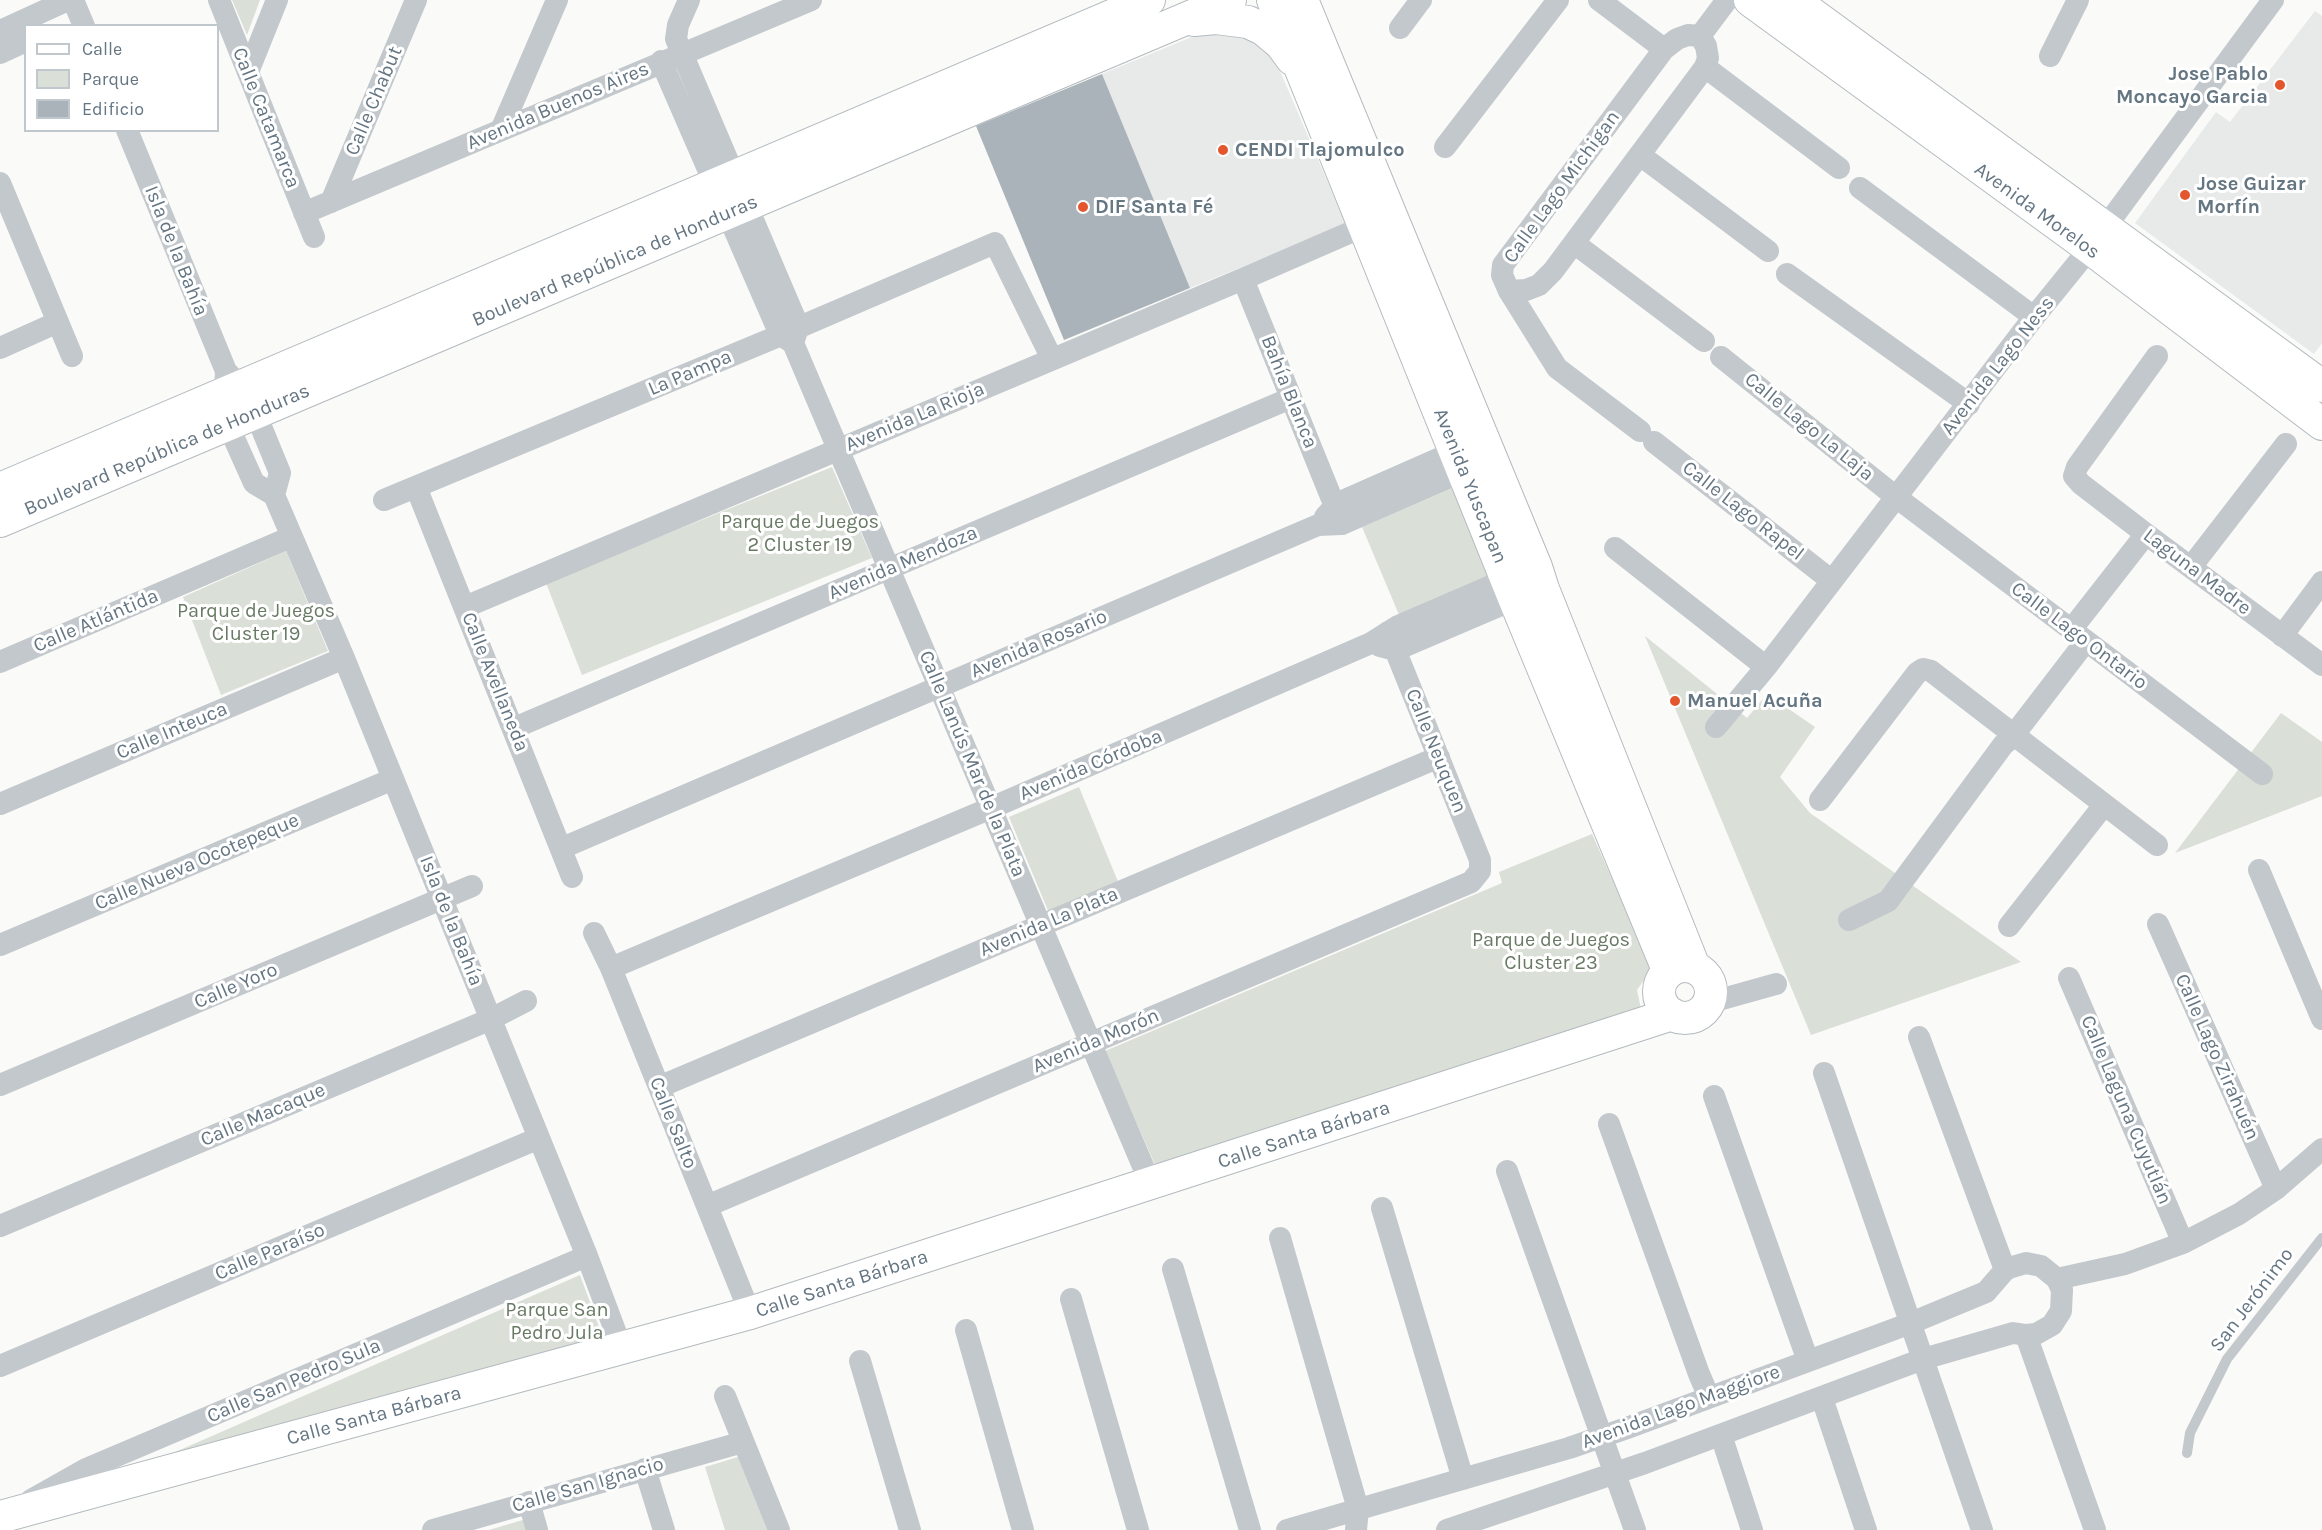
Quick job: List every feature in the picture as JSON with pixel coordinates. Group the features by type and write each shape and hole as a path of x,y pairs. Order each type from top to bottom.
{"street":[{"name":"Calle Catamarca","path":"219,0 314,237"},
{"path":"248,72 278,0"},
{"name":"Calle Chabut","path":"331,202 416,0"},
{"path":"501,130 557,0"},
{"name":"Calle Lanús Mar de la Plata","path":"689,0 678,24 671,57 738,209 838,450 1151,1185"},
{"name":"Avenida Buenos Aires","path":"304,213 671,57 812,0"},
{"name":"Boulevard República de Honduras","path":"0,521 235,398 725,181 1149,0"},
{"name":"Boulevard República de Honduras","path":"0,489 738,209 1230,0"},
{"name":"Avenida Yuscapan","path":"1273,0 1460,461 1525,583"},
{"name":"Avenida Yuscapan","path":"1302,0 1525,583 1681,970"},
{"path":"1400,28 1421,0"},
{"path":"1445,147 1558,0"},
{"path":"1599,0 1664,49"},
{"path":"1727,0 1700,36 1706,46 1708,58 1705,67 1839,168"},
{"path":"2050,56 2078,0"},
{"name":"Avenida Lago Ness","path":"1716,727 1766,668 2034,317 2098,238 2273,0"},
{"name":"Avenida Morelos","path":"1774,4 2098,238 2322,386"},
{"path":"30,24 73,14"},
{"path":"1181,21 1216,18 1248,22 1263,29 1281,44 1304,75"},
{"path":"0,31 24,25"},
{"name":"Calle Lago Michigan","path":"1700,36 1688,35 1677,39 1664,49 1503,264 1502,275 1509,291 1526,290 1539,285 1553,271 1705,67"},
{"path":"0,53 24,43"},
{"name":"Isla de la Bahía","path":"128,132 235,398 254,483 274,495"},
{"path":"1640,155 1768,251"},
{"path":"1860,188 2034,317"},
{"path":"3,197 72,356"},
{"name":"Avenida La Rioja","path":"465,607 1365,226"},
{"name":"Avenida Morelos","path":"2098,238 2322,424"},
{"name":"La Pampa","path":"384,501 791,336 995,243 1052,359"},
{"path":"1574,243 1704,341"},
{"path":"1787,274 1968,404"},
{"name":"Bahía Blanca","path":"1242,279 1339,515"},
{"name":"Calle Lago Rapel","path":"1509,291 1557,368 1832,581"},
{"path":"0,348 58,322"},
{"name":"Laguna Madre","path":"2157,356 2077,467 2074,476 2080,484 2322,665"},
{"name":"Calle Lago La Laja","path":"1721,357 1896,497"},
{"name":"Isla de la Bahía","path":"235,398 280,472 274,495 344,658 587,1256 622,1349"},
{"name":"Avenida Mendoza","path":"514,728 1291,399"},
{"path":"2191,567 2286,444"},
{"name":"Avenida Rosario","path":"562,848 1318,525 1460,461"},
{"name":"Calle Avellaneda","path":"416,487 572,877"},
{"name":"Calle Lago Ontario","path":"1896,497 2262,774"},
{"path":"1850,920 1888,901 2003,745 2013,736 2146,534"},
{"name":"Calle Atlántida","path":"0,662 291,537"},
{"path":"1615,548 1766,668"},
{"path":"2282,636 2322,582"},
{"name":"Avenida Córdoba","path":"611,968 1525,583"},
{"name":"Calle Neuquen","path":"1385,642 1439,757 1480,860 1480,871"},
{"name":"Calle Inteuca","path":"0,804 344,658"},
{"path":"1820,801 1917,672 1923,669 1931,671 2157,845"},
{"name":"Avenida La Plata","path":"659,1087 1439,757"},
{"name":"Calle Nueva Ocotepeque","path":"0,945 393,779"},
{"path":"2009,926 2104,805"},
{"path":"2259,870 2322,1019"},
{"name":"Avenida Morón","path":"707,1206 1471,882 1480,871"},
{"name":"Calle Yoro","path":"0,1085 472,886"},
{"name":"Calle Lago Zirahuén","path":"2158,924 2276,1189"},
{"name":"Calle Salto","path":"594,933 611,968 750,1313"},
{"path":"1681,970 1707,978 1711,986 1708,1003 1704,1010 1688,1017 1672,1014 1666,1009 1659,994 1660,986 1681,970"},
{"name":"Calle Laguna Cuyutlán","path":"2069,978 2183,1243"},
{"path":"1708,1003 1776,984"},
{"name":"Calle Macaque","path":"0,1227 491,1019 526,1001"},
{"name":"Calle Santa Bárbara","path":"2,1511 622,1349 750,1313 1151,1185 1672,1014"},
{"path":"1919,1037 2006,1270 2026,1263 2034,1264 2041,1266 2057,1279 2125,1264 2183,1243 2239,1214 2276,1189 2322,1149"},
{"path":"1824,1073 1982,1530"},
{"path":"1714,1096 1808,1361"},
{"path":"1609,1124 1709,1397"},
{"name":"Calle Paraíso","path":"0,1366 539,1138"},
{"path":"1507,1171 1635,1530"},
{"path":"1382,1208 1463,1479"},
{"path":"1280,1238 1357,1520"},
{"name":"Calle San Pedro Sula","path":"2,1511 86,1469 587,1256"},
{"path":"1173,1269 1250,1530"},
{"name":"Avenida Lago Maggiore","path":"1287,1530 1357,1520 1463,1479 1601,1437 1911,1323 1986,1292 2006,1270"},
{"name":"Avenida Lago Maggiore","path":"1447,1530 1499,1522 1615,1473 1923,1359 2013,1333 2036,1334 2052,1325 2061,1311 2062,1290 2057,1279"},
{"path":"1071,1299 1138,1530"},
{"path":"966,1330 1023,1530"},
{"path":"2026,1335 2095,1530"},
{"path":"860,1361 910,1530"},
{"path":"725,1396 779,1530"},
{"path":"1822,1398 1866,1530"},
{"path":"1720,1435 1752,1530"},
{"name":"Calle San Ignacio","path":"432,1530 743,1442"},
{"path":"645,1468 664,1530"},
{"path":"529,1502 537,1530"}],"lane":[{"name":"San Jerónimo","path":"2187,1453 2190,1433 2227,1359 2322,1238"}],"shaded area":[{"path":"2315,11 2322,16 2322,343 2314,354 2135,223 2216,112 2230,122"},
{"name":"CENDI Tlajomulco","path":"1240,32 1271,50 1346,225 1190,288 1102,74 1199,34"}],"green space":[{"path":"232,0 260,0 247,35"},
{"name":"Parque de Juegos 2 Cluster 19","path":"832,467 872,558 582,675 546,583"},
{"path":"1455,487 1494,577 1400,617 1362,527"},
{"name":"Parque de Juegos Cluster 19","path":"286,551 328,651 221,695 183,597"},
{"path":"1645,636 1747,718 1767,694 1815,727 1780,777 1810,813 2021,962 1811,1035"},
{"path":"2281,713 2322,742 2322,796 2175,853"},
{"path":"1079,787 1119,884 1049,913 1009,817"},
{"name":"Parque de Juegos Cluster 23","path":"1592,834 1652,968 1637,990 1641,1009 1159,1174 1105,1051 1502,883 1499,872"},
{"name":"Parque San Pedro Jula","path":"580,1275 605,1343 141,1467"},
{"path":"738,1457 767,1530 725,1530 705,1467"},
{"path":"526,1519 529,1530 489,1530"}],"building":[{"name":"DIF Santa Fé","path":"1102,74 1190,288 1064,340 976,126"}],"place":[{"name":"Jose Pablo Moncayo Garcia","path":"2280,85"},
{"name":"CENDI Tlajomulco","path":"1223,150"},
{"name":"Jose Guizar Morfín","path":"2185,195"},
{"name":"DIF Santa Fé","path":"1083,207"},
{"name":"Manuel Acuña","path":"1675,701"}]}
